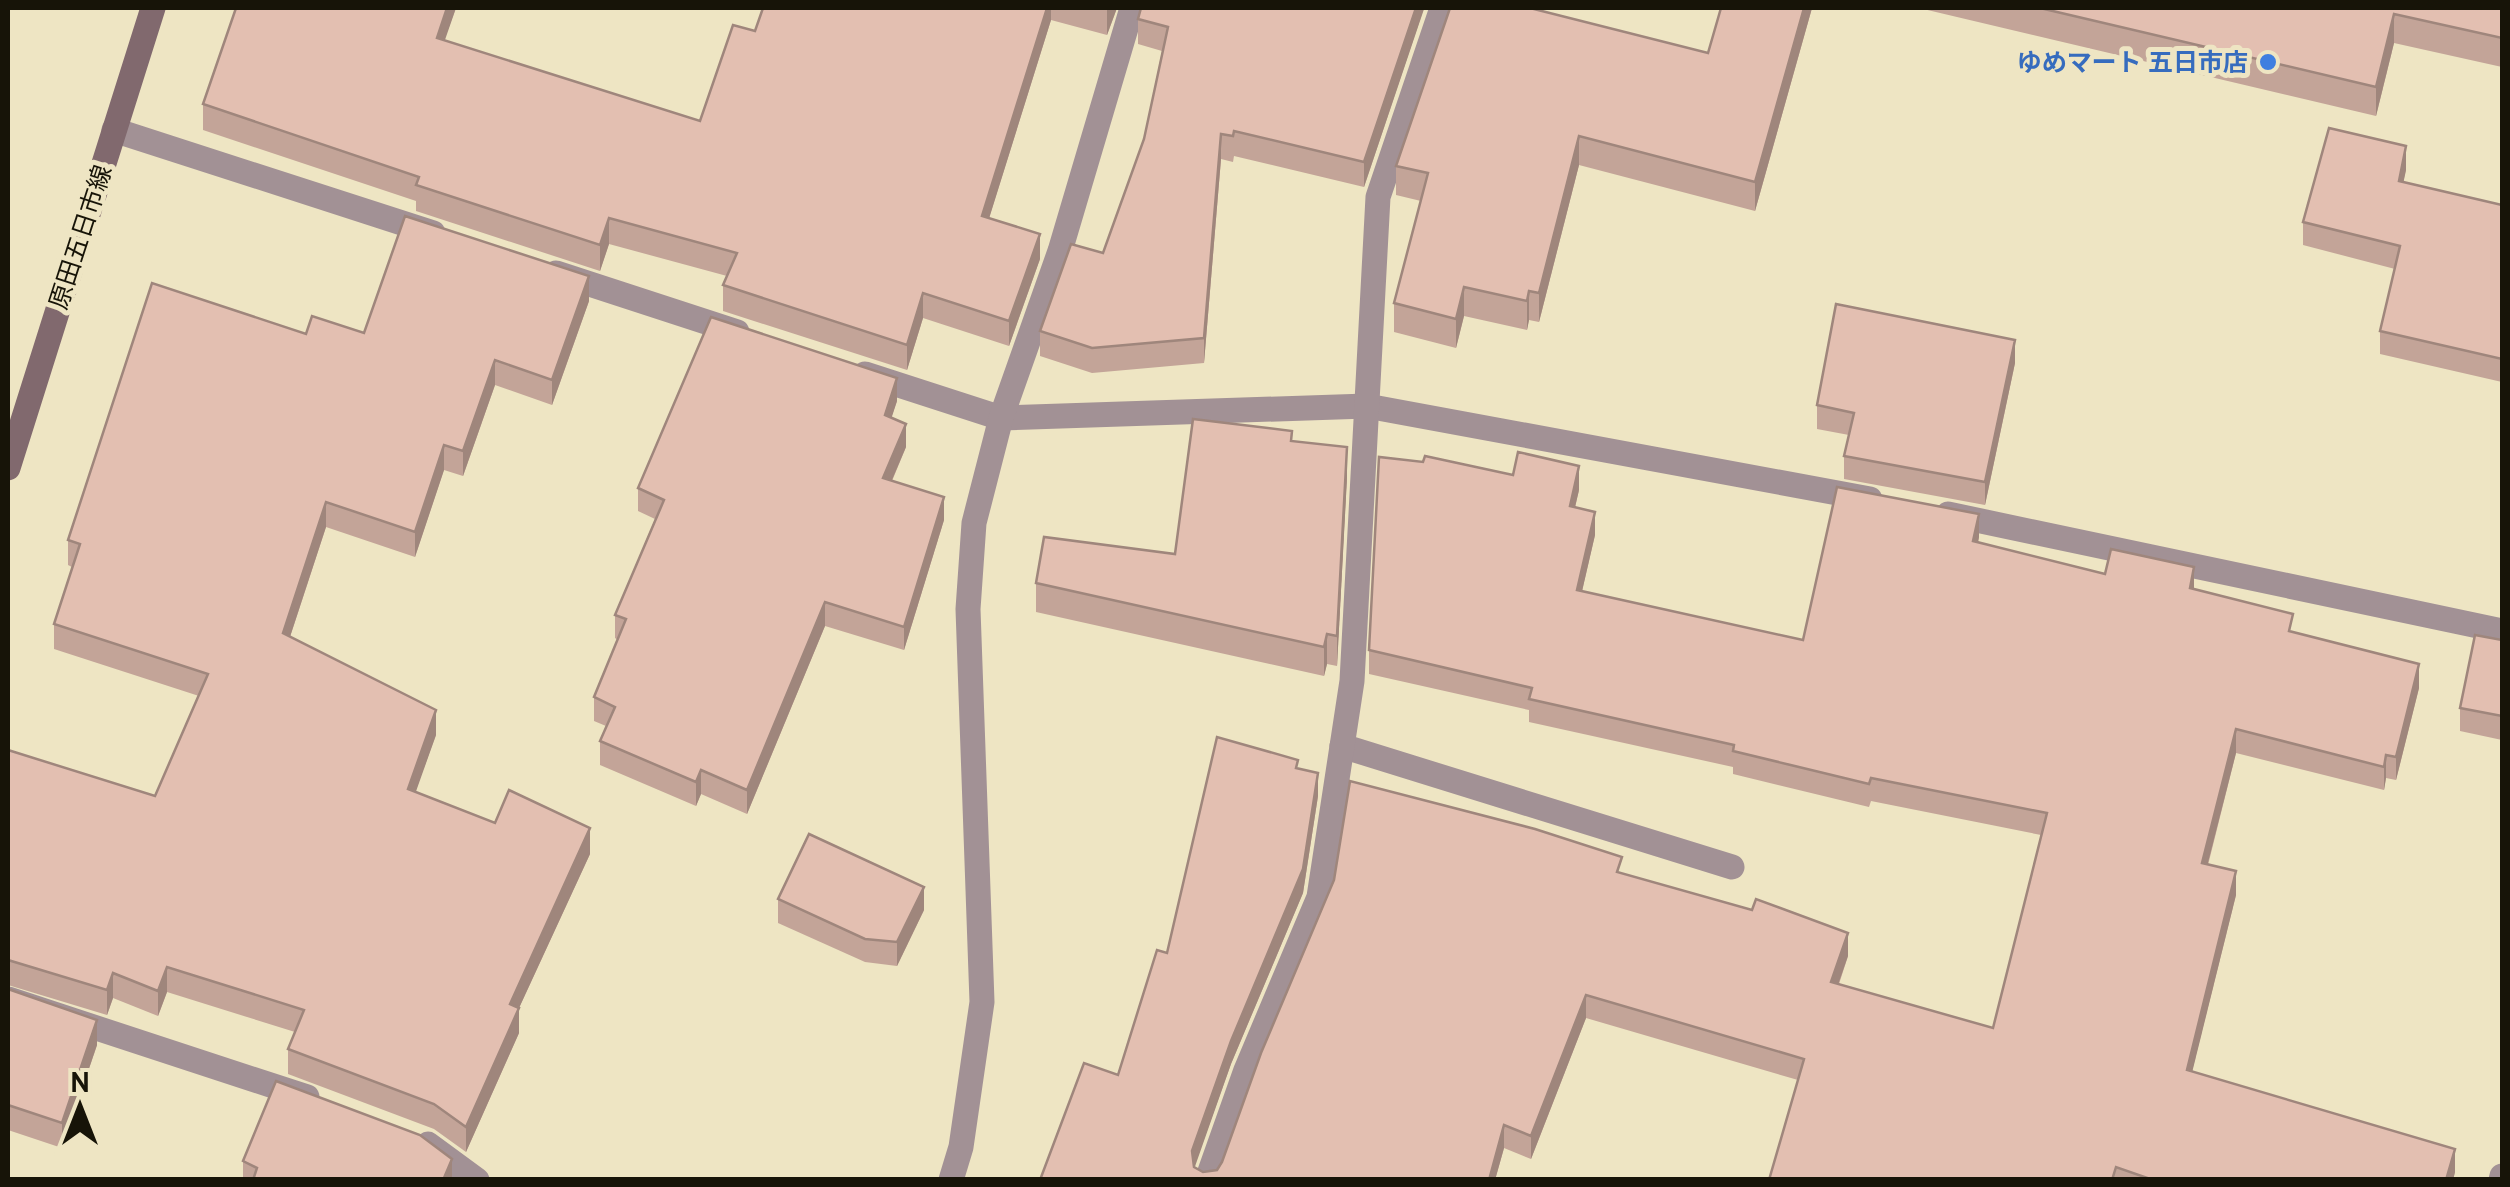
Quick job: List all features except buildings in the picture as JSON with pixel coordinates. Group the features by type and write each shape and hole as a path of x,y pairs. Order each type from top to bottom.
{"main road":[{"name":"原田五日市線","path":"8,468 153,8"}],"street":[{"path":"951,1180 961,1147 982,1002 968,609 974,523 1000,418 1060,250 1132,8"},
{"path":"1207,1180 1246,1070 1319,897 1352,681 1378,198 1442,8"},
{"path":"114,130 454,240"},
{"path":"529,264 755,338"},
{"path":"850,369 1000,418 1367,406 1887,502"},
{"path":"1926,510 2502,631"},
{"path":"1342,746 1732,867"},
{"path":"8,999 324,1103"},
{"path":"411,1138 428,1144 477,1180"}],"place":[{"name":"ゆめマート 五日市店","path":"2268,62"}]}
